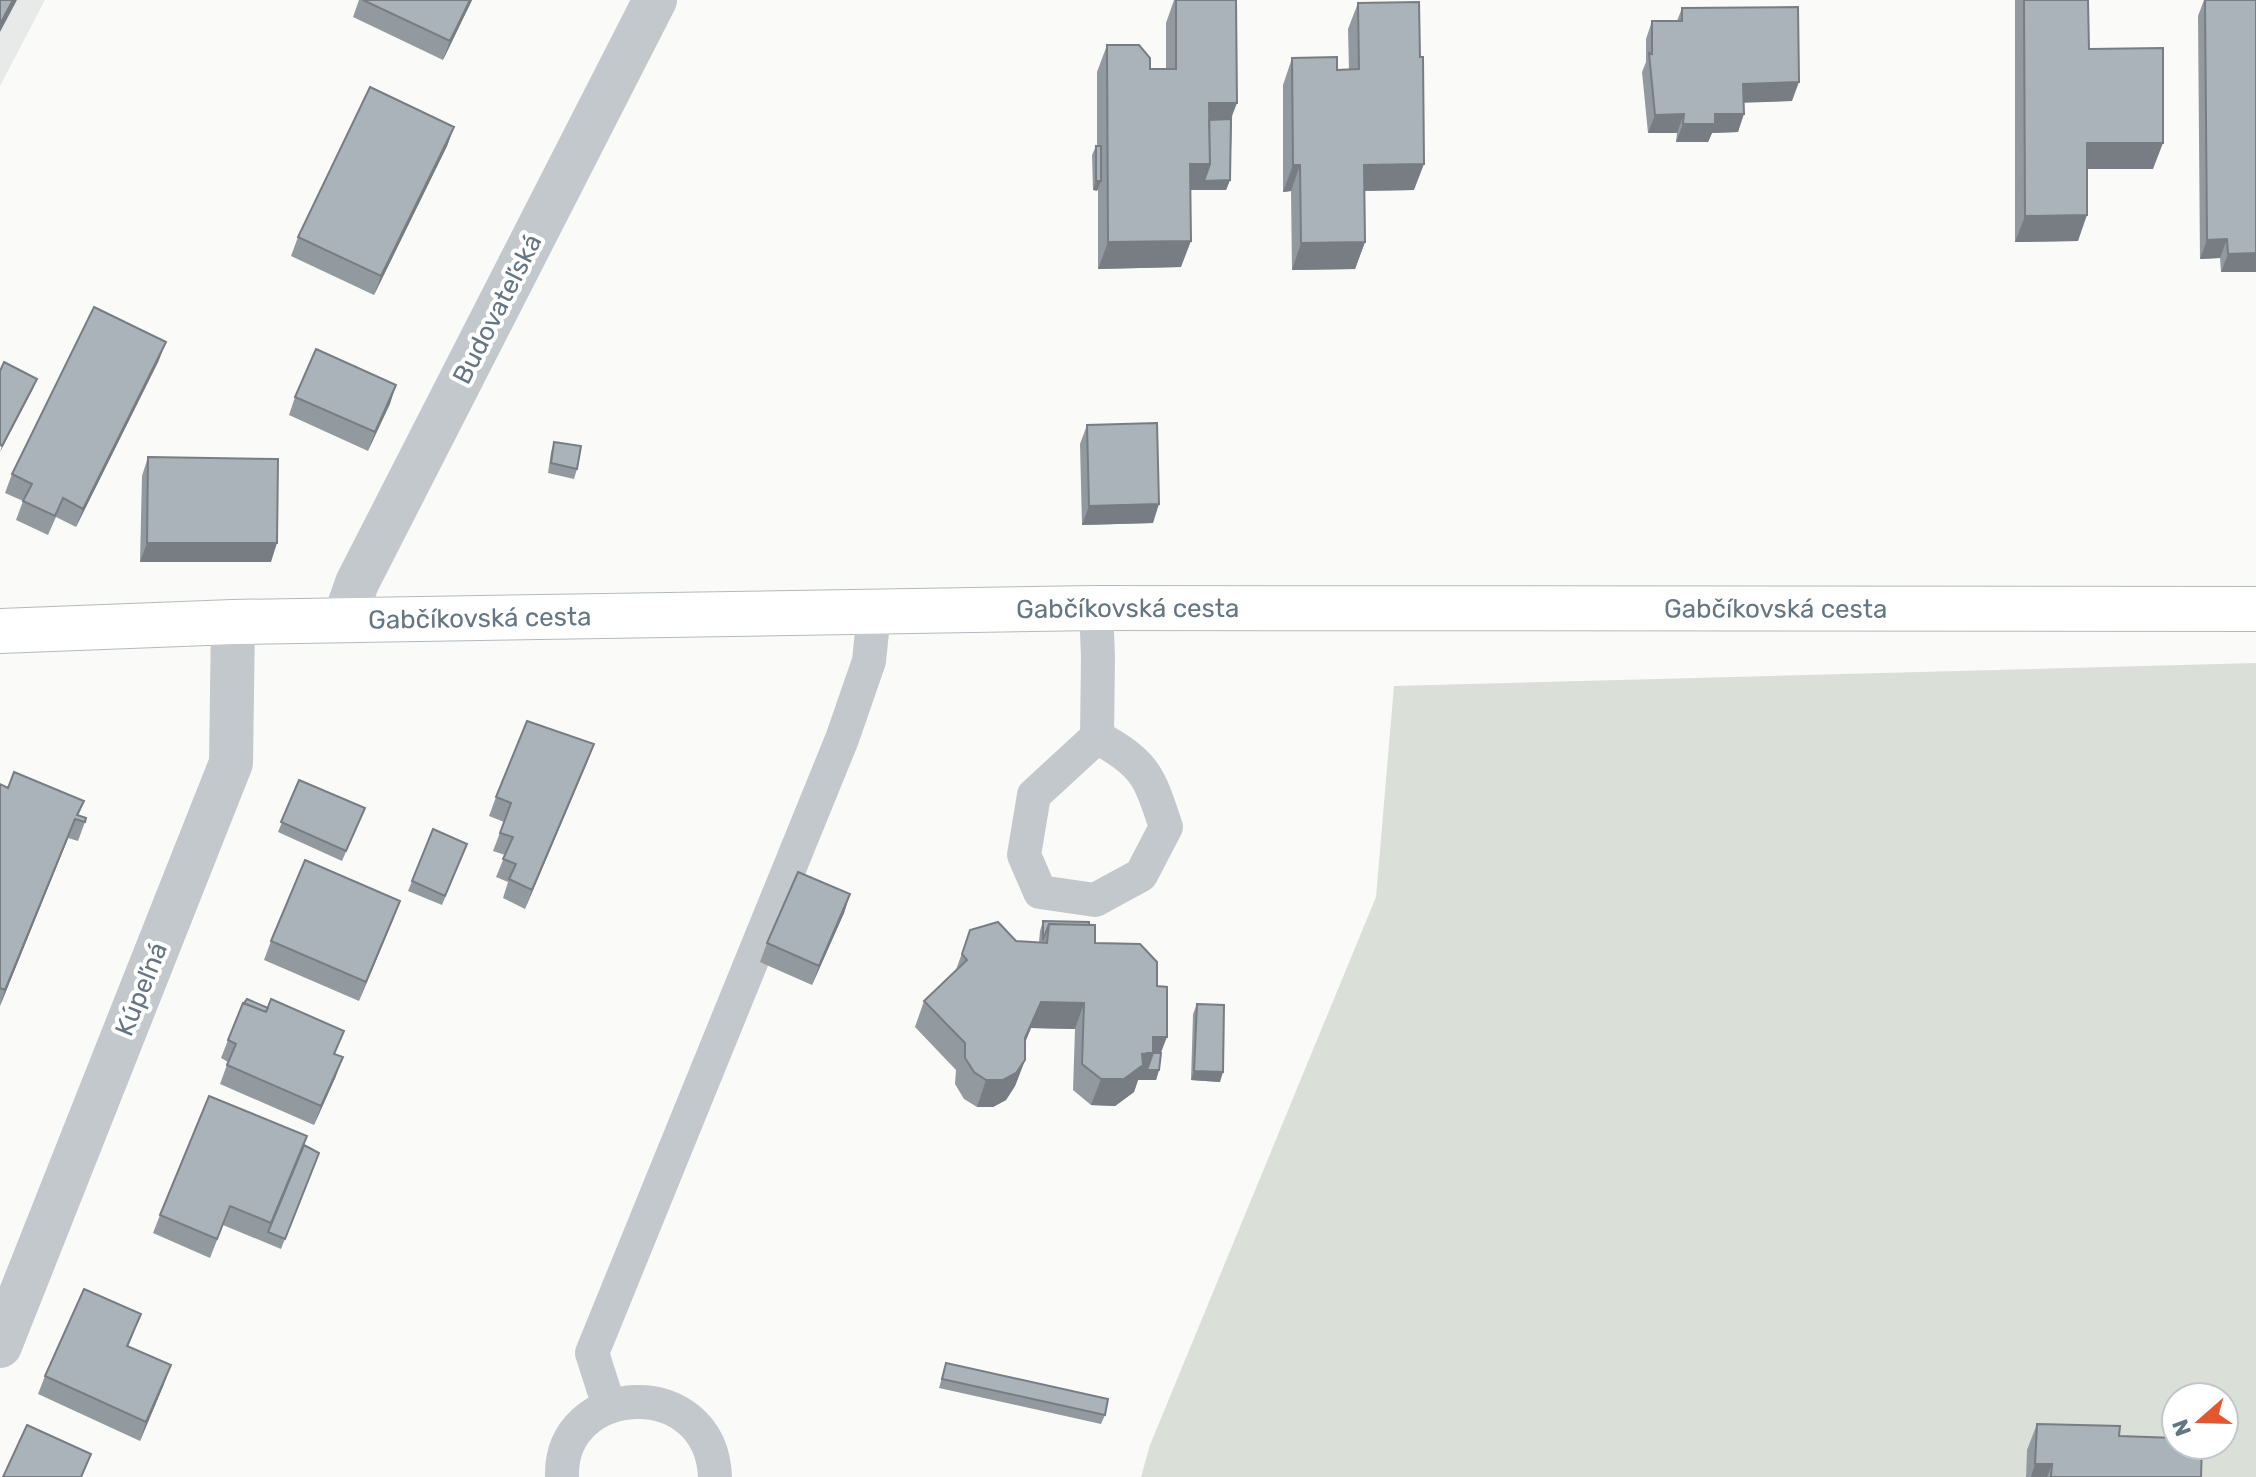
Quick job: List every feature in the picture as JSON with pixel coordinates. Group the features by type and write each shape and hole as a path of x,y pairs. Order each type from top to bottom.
{"main road":[{"name":"Gabčíkovská cesta","path":"0,631 233,622 1096,608 2256,609"}],"street":[{"name":"Budovateľská","path":"344,620 357,583 655,0"},
{"name":"Kúpeľná","path":"0,1346 231,763 233,622"}],"lane":[{"path":"1096,608 1097,737 1034,795 1024,855 1040,892 1095,900 1141,875 1166,827 1151,781 1125,753 1097,737"},
{"path":"609,1406 592,1353 842,739 869,661 874,612"},
{"path":"562,1477 570,1442 586,1420 609,1406 635,1400 663,1404 686,1417 704,1437 715,1462 715,1477"}],"shaded area":[{"path":"0,0 45,0 0,86"},
{"path":"2256,663 2256,1477 2193,1477 2028,1450 2026,1477 1141,1477 1150,1445 1376,897 1394,686"}],"building":[{"path":"0,0 13,0 0,24"},
{"path":"363,0 470,0 450,41"},
{"path":"1176,0 1236,0 1237,103 1209,103 1210,164 1190,164 1191,241 1108,242 1107,45 1139,45 1150,58 1150,69 1176,69"},
{"path":"2024,0 2088,0 2089,49 2163,48 2163,143 2087,143 2087,215 2025,216"},
{"path":"2205,0 2256,0 2256,253 2228,254 2227,239 2207,240"},
{"path":"1419,2 1424,164 1364,165 1365,242 1301,243 1300,165 1293,165 1292,58 1337,57 1337,70 1359,69 1358,3"},
{"path":"1798,7 1799,82 1743,84 1744,114 1715,114 1715,124 1683,124 1684,114 1655,115 1649,53 1652,54 1652,21 1682,21 1682,8"},
{"path":"370,87 454,127 381,276 298,237"},
{"path":"1231,119 1230,180 1204,181 1210,164 1209,120"},
{"path":"1096,146 1101,146 1101,181 1096,181"},
{"path":"94,307 166,342 83,509 63,498 55,516 23,501 32,484 12,474"},
{"path":"316,349 396,385 375,432 295,397"},
{"path":"4,362 37,379 2,446 0,371"},
{"path":"1157,423 1159,504 1089,506 1087,425"},
{"path":"554,442 581,446 577,469 551,463"},
{"path":"148,457 278,459 277,543 147,543"},
{"path":"527,721 594,744 532,890 509,879 516,864 503,859 513,837 500,833 511,803 496,797"},
{"path":"14,772 84,801 77,815 86,818 85,822 75,819 5,990 0,988 0,784 8,788"},
{"path":"299,780 365,808 346,851 281,822"},
{"path":"433,829 467,844 445,896 412,881"},
{"path":"305,860 400,901 366,982 271,941"},
{"path":"798,872 850,894 819,966 767,943"},
{"path":"1043,921 1089,922 1089,925 1049,924 1043,940"},
{"path":"998,922 1016,941 1047,943 1049,924 1095,925 1095,943 1140,944 1157,962 1157,986 1167,987 1167,1037 1153,1037 1153,1053 1142,1054 1143,1065 1124,1079 1101,1079 1082,1064 1084,1003 1041,1002 1025,1038 1025,1060 1016,1073 1003,1080 986,1080 974,1072 965,1058 965,1043 924,1001 967,960 962,954 970,930"},
{"path":"247,999 268,1008 266,1012 244,1003"},
{"path":"271,999 344,1031 334,1054 343,1057 321,1106 227,1065 236,1044 228,1040 243,1003 266,1012"},
{"path":"1197,1004 1224,1005 1223,1072 1194,1071"},
{"path":"1153,1053 1161,1053 1159,1070 1147,1070"},
{"path":"209,1096 307,1136 271,1223 230,1206 217,1239 160,1215"},
{"path":"304,1145 319,1153 285,1239 268,1232"},
{"path":"84,1289 141,1314 127,1346 171,1365 146,1422 45,1376"},
{"path":"946,1363 1108,1399 1105,1415 942,1379"},
{"path":"2037,1424 2120,1426 2119,1436 2160,1437 2160,1461 2202,1461 2201,1477 2051,1477 2052,1464 2035,1464"},
{"path":"27,1425 91,1454 81,1477 3,1477"}]}
